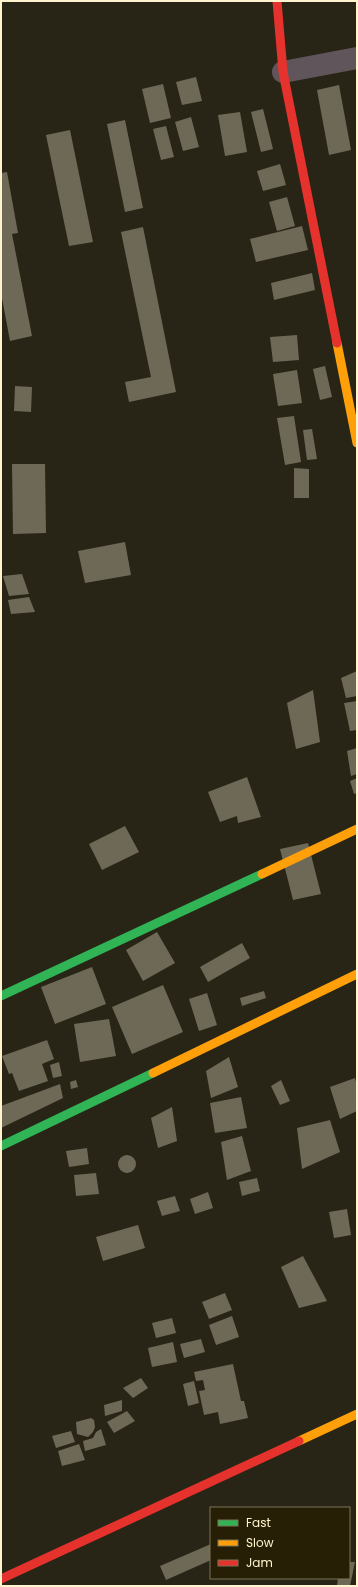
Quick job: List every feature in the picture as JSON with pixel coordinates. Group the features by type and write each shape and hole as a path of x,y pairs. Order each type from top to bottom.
{"street":[{"path":"277,1 283,72 352,390 357,443"},
{"path":"283,72 357,58"},
{"path":"1,996 357,829"},
{"path":"1,1146 357,974"},
{"path":"1,1580 357,1414"}],"building":[{"path":"196,77 202,101 182,105 176,82"},
{"path":"163,84 171,118 150,123 142,89"},
{"path":"339,85 351,150 329,155 317,90"},
{"path":"263,109 273,149 261,152 251,112"},
{"path":"240,112 247,152 225,156 218,115"},
{"path":"191,117 199,147 183,151 175,122"},
{"path":"125,120 143,208 125,212 107,124"},
{"path":"166,126 174,157 161,160 153,129"},
{"path":"70,130 93,242 69,246 46,135"},
{"path":"280,164 286,185 263,191 257,171"},
{"path":"7,172 18,233 12,234 32,336 10,341 1,293 1,173"},
{"path":"287,197 295,226 277,231 269,202"},
{"path":"302,226 308,250 256,262 250,239"},
{"path":"143,227 176,392 129,402 125,382 151,377 121,232"},
{"path":"312,273 315,290 274,300 271,283"},
{"path":"297,335 299,360 273,362 270,337"},
{"path":"325,366 332,397 320,400 313,369"},
{"path":"297,370 302,403 278,406 273,374"},
{"path":"15,386 32,387 31,412 14,411"},
{"path":"294,416 301,462 285,465 277,418"},
{"path":"312,429 317,459 307,460 303,430"},
{"path":"12,464 45,464 46,533 13,534"},
{"path":"294,468 309,469 309,498 294,498"},
{"path":"125,542 131,575 85,583 78,551"},
{"path":"22,574 29,594 9,596 3,576"},
{"path":"29,597 35,612 11,614 8,600"},
{"path":"357,671 357,696 346,698 341,678"},
{"path":"313,690 320,742 296,749 287,703"},
{"path":"357,701 357,730 350,731 344,703"},
{"path":"357,748 357,774 351,776 347,751"},
{"path":"247,777 261,817 238,823 237,816 220,822 208,792"},
{"path":"357,778 357,793 354,794 350,781"},
{"path":"125,826 139,852 102,870 89,844"},
{"path":"308,843 321,894 293,900 280,849"},
{"path":"157,932 175,963 143,981 126,950"},
{"path":"242,943 250,958 208,982 200,967"},
{"path":"92,967 106,1004 55,1024 41,987"},
{"path":"163,985 183,1032 132,1054 112,1007"},
{"path":"264,991 266,998 242,1006 240,998"},
{"path":"207,993 217,1025 199,1031 189,999"},
{"path":"109,1019 116,1056 80,1062 74,1024"},
{"path":"47,1040 54,1059 42,1064 48,1081 19,1091 12,1073 9,1074 2,1056"},
{"path":"229,1057 238,1087 211,1098 206,1071"},
{"path":"59,1062 62,1076 53,1078 50,1065"},
{"path":"355,1078 357,1086 357,1111 340,1119 330,1087"},
{"path":"76,1080 78,1087 71,1089 70,1082"},
{"path":"281,1080 290,1101 280,1105 271,1086"},
{"path":"60,1084 63,1098 1,1128 1,1106"},
{"path":"241,1097 247,1128 215,1133 210,1103"},
{"path":"172,1107 177,1141 158,1148 151,1118"},
{"path":"330,1120 340,1152 302,1169 297,1128"},
{"path":"242,1136 251,1171 227,1180 221,1142"},
{"path":"87,1148 89,1164 69,1167 66,1151"},
{"path":"127,1155 133,1158 136,1164 133,1170 127,1173 121,1170 118,1164 121,1158"},
{"path":"96,1173 99,1194 76,1196 74,1175"},
{"path":"257,1178 260,1191 242,1196 239,1182"},
{"path":"208,1192 213,1208 195,1214 190,1199"},
{"path":"175,1196 180,1211 162,1216 157,1201"},
{"path":"347,1209 351,1235 334,1238 329,1212"},
{"path":"138,1225 145,1248 103,1261 96,1237"},
{"path":"303,1256 327,1301 299,1308 281,1267"},
{"path":"225,1293 232,1310 209,1319 202,1302"},
{"path":"232,1316 239,1337 216,1345 209,1325"},
{"path":"172,1318 176,1333 156,1338 152,1323"},
{"path":"201,1339 205,1352 184,1358 180,1344"},
{"path":"173,1342 177,1362 152,1367 148,1348"},
{"path":"233,1364 241,1401 244,1401 248,1418 220,1424 218,1412 204,1415 199,1391 205,1390 203,1380 196,1381 194,1372"},
{"path":"141,1378 148,1388 133,1398 123,1388"},
{"path":"194,1381 199,1403 188,1406 183,1384"},
{"path":"122,1400 122,1411 105,1416 104,1405"},
{"path":"127,1411 135,1421 114,1433 107,1422"},
{"path":"91,1418 94,1420 95,1427 93,1432 88,1437 77,1434 76,1422"},
{"path":"101,1429 106,1445 85,1451 83,1441 93,1438 96,1432"},
{"path":"71,1431 75,1442 56,1448 52,1436"},
{"path":"79,1444 85,1460 62,1466 58,1451"},
{"path":"210,1544 210,1560 166,1580 160,1566"},
{"path":"350,1562 355,1562 350,1586 337,1586 338,1579 350,1579"}],"traffic: fast":[{"path":"1,996 262,874"},
{"path":"1,1146 153,1073"}],"traffic: slow":[{"path":"337,343 357,443"},
{"path":"262,874 357,829"},
{"path":"153,1073 357,974"},
{"path":"299,1441 357,1414"}],"traffic: jam":[{"path":"277,1 283,72 337,343"},
{"path":"1,1579 299,1441"}]}
